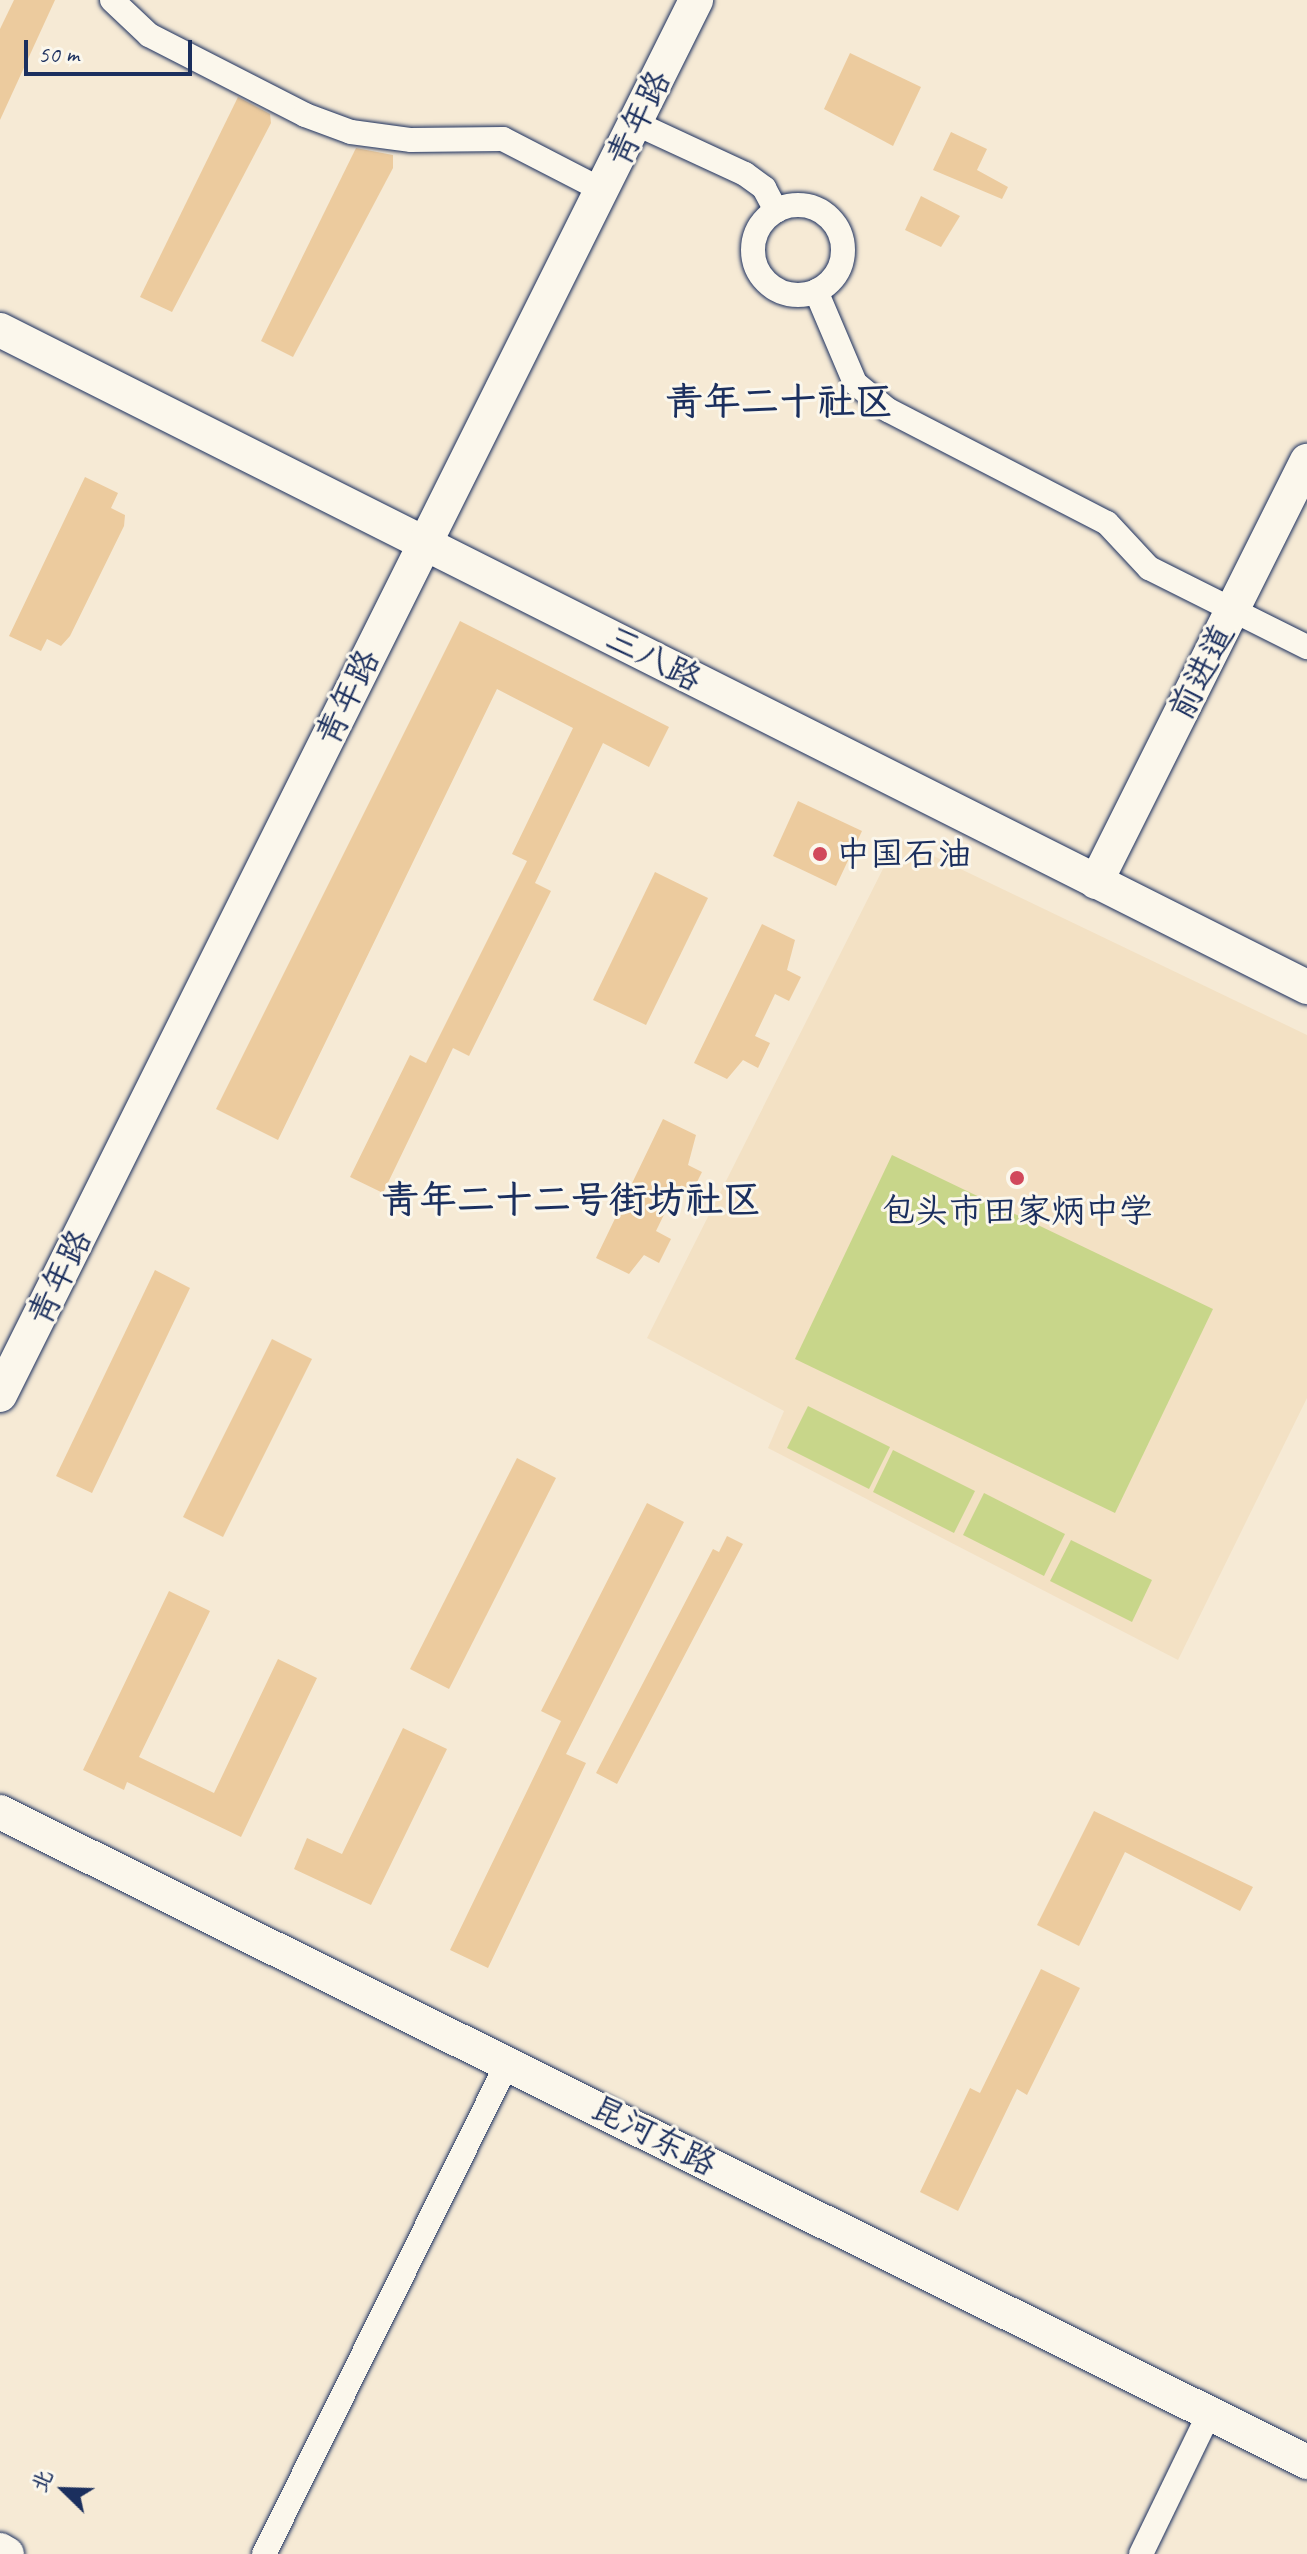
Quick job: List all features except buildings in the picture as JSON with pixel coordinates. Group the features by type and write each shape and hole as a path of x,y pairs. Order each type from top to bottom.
{"main road":[{"name":"青年路","path":"0,1395 696,0"},
{"name":"三八路","path":"0,330 1307,987"},
{"name":"前进道","path":"1096,882 1307,461"},
{"name":"昆河东路","path":"0,1812 1307,2462"},
{"path":"0,2550 7,2554"}],"street":[{"path":"112,0 149,35 305,115 351,132 411,140 503,139 602,190"},
{"path":"635,123 745,174 764,188 776,211"},
{"path":"819,210 841,237 838,272 816,291 792,295 762,278 753,244 776,211 819,210"},
{"path":"816,291 855,383 888,410 1107,523 1149,568 1234,607 1307,647"},
{"path":"264,2554 508,2062"},
{"path":"1141,2554 1209,2414"}],"shaded area":[{"name":"包头市田家炳中学","path":"898,839 1307,1035 1307,1398 1178,1660 768,1448 784,1411 647,1338"}],"green space":[{"path":"892,1155 1213,1309 1115,1513 795,1359"},
{"path":"808,1406 890,1447 869,1489 787,1448"},
{"path":"893,1450 975,1491 954,1533 873,1492"},
{"path":"984,1493 1065,1534 1044,1576 963,1535"},
{"path":"1071,1540 1152,1580 1132,1622 1050,1581"}],"place":[{"name":"中国石油","path":"820,854"},
{"name":"包头市田家炳中学","path":"1017,1178"}],"district":[{"name":"青年二十社区","path":"779,402"},
{"name":"青年二十二号街坊社区","path":"571,1200"}]}
